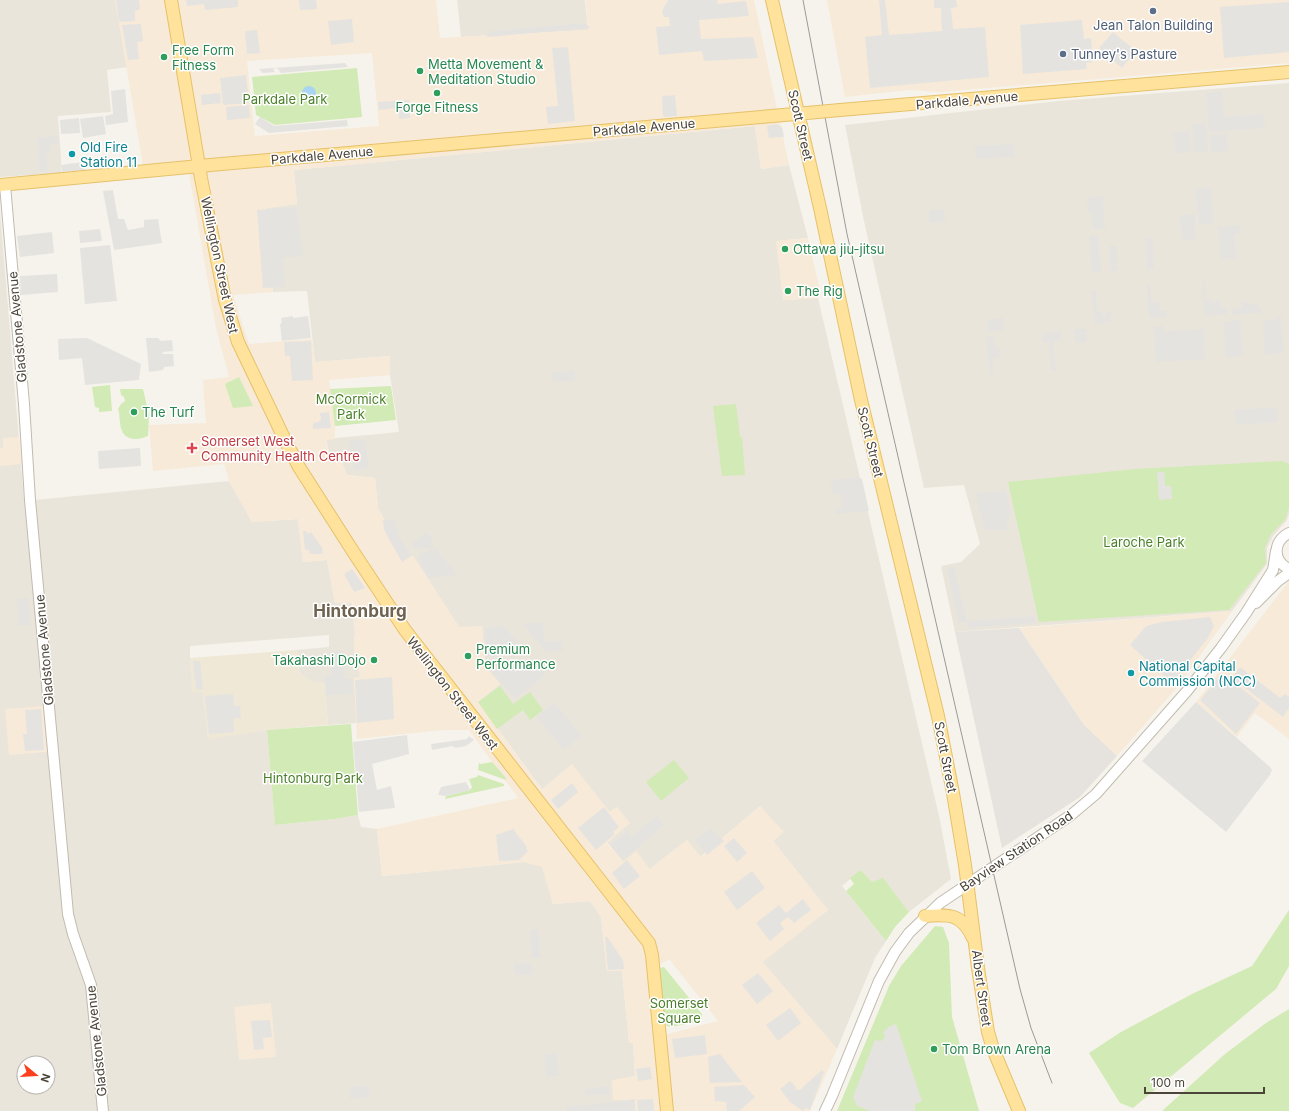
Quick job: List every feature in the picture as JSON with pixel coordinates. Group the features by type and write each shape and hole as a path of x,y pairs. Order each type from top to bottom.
{"main road":[{"name":"Wellington Street West","path":"171,0 199,166 225,300 236,339 299,467 405,630 649,943 652,955 667,1111"},
{"name":"Scott Street","path":"772,0 799,114 862,407 938,716 953,792 968,884"},
{"name":"Parkdale Avenue","path":"2,185 199,166 1289,72"},
{"name":"Albert Street","path":"968,884 988,1032 1018,1110"},
{"path":"925,916 943,914 958,919 968,928 976,946"}],"street":[{"name":"Gladstone Avenue","path":"2,185 24,404 30,500 68,914 73,934 89,976 92,991 103,1111"},
{"path":"1289,533 1280,539 1276,551 1280,562 1289,569"},
{"name":"Bayview Station Road","path":"825,1111 884,971 899,946 909,933 940,903 1071,815 1096,794 1190,688 1221,648 1246,613 1273,570 1276,551"},
{"name":"Bayview Station Road","path":"1246,613 1278,581 1289,573"}],"shaded area":[{"path":"0,0 115,0 127,67 107,70 111,112 58,116 61,173 0,177"},
{"path":"115,0 436,0 440,38 588,30 586,0 754,0 789,165 761,169 755,126 294,170 297,204 267,208 273,292 233,295 249,344 312,339 315,362 390,356 390,375 329,380 335,426 335,439 326,440 331,460 341,460 347,475 375,478 378,508 405,559 413,556 459,627 482,626 486,670 490,672 500,684 478,702 542,789 572,764 610,812 617,807 630,823 607,843 623,862 636,851 650,869 687,840 701,857 760,806 784,832 773,841 828,910 763,962 837,1049 810,1111 636,1111 635,1099 613,1100 612,1080 635,1076 633,1043 629,1043 622,971 607,971 601,917 590,901 553,904 542,867 524,862 382,876 377,829 518,798 469,730 443,730 357,739 354,678 360,677 359,667 355,667 353,603 335,603 327,560 303,562 298,519 252,522 229,481 224,464 153,471 149,425 206,423 203,380 229,377 216,328 187,162 143,165","holes":["372,53 379,126 255,136 247,61","669,959 718,1021 664,1035 659,965"]},
{"path":"116,0 139,0 140,9 135,11 135,21 119,22"},
{"path":"186,0 238,0 238,7 205,10 204,4 187,6"},
{"path":"299,0 316,0 317,9 300,10"},
{"path":"457,0 585,0 588,30 461,37"},
{"path":"668,0 717,0 718,4 746,1 749,16 699,20 701,39 753,37 758,58 704,61 702,51 659,55 656,27 670,26 669,17 664,17 662,11"},
{"name":"Tunney's Pasture","path":"827,0 1289,0 1289,63 940,92 909,90 845,97"},
{"path":"879,0 885,0 889,35 942,31 941,8 934,8 934,0 956,0 957,7 951,8 953,29 985,27 989,77 870,88 865,37 882,35"},
{"path":"1289,2 1289,52 1224,58 1220,7"},
{"path":"352,19 354,42 331,45 328,21"},
{"path":"1082,20 1084,39 1091,38 1093,62 1086,63 1087,69 1023,74 1020,25"},
{"path":"583,23 591,28 486,37 491,31"},
{"path":"141,24 143,41 137,42 139,59 128,60 122,25"},
{"path":"257,30 260,53 247,54 245,31"},
{"path":"1113,32 1136,51 1122,68 1099,48"},
{"path":"568,47 575,121 548,124 546,107 558,106 552,48"},
{"path":"345,63 348,67 281,73 277,68 273,69 275,72 263,73 259,69"},
{"path":"246,75 249,103 223,105 220,78"},
{"path":"1289,83 1289,514 1287,520 1273,536 1267,548 1267,564 1232,611 955,632 941,566 961,562 980,544 964,485 924,488 864,221 845,125 1059,101"},
{"path":"125,89 128,122 106,125 105,116 113,114 111,91"},
{"path":"1222,92 1224,117 1264,114 1265,128 1209,132 1206,93"},
{"path":"220,93 221,103 202,105 201,95"},
{"path":"675,95 677,116 665,117 663,115 662,96"},
{"path":"409,100 410,118 399,119 398,108 379,110 378,102"},
{"path":"249,105 250,118 227,120 226,107"},
{"path":"103,116 106,134 83,138 80,119"},
{"path":"260,117 274,126 347,120 348,126 269,133 255,124"},
{"path":"79,118 80,133 61,134 60,120"},
{"path":"1206,123 1208,151 1194,152 1192,124"},
{"path":"776,124 782,127 784,137 769,138 767,126"},
{"path":"755,126 761,169 789,165 808,238 777,241 783,300 818,298 939,816 951,879 909,912 883,879 872,882 861,870 842,886 886,941 875,958 837,1049 762,962 828,910 773,841 783,832 760,806 700,857 687,840 650,869 623,862 607,842 617,807 610,812 542,789 478,702 500,684 486,670 482,627 459,627 413,556 406,559 378,508 375,478 347,475 341,460 331,460 326,439 399,432 390,375 390,356 315,362 307,291 273,292 267,208 297,204 294,170"},
{"path":"1189,131 1191,152 1175,154 1173,132"},
{"path":"1227,134 1228,151 1211,152 1210,135"},
{"path":"58,136 59,144 50,145 50,152 46,153 48,171 40,172 37,138"},
{"path":"1014,144 1014,157 976,159 975,146"},
{"path":"84,162 85,170 62,172 61,165"},
{"path":"1211,187 1214,223 1199,225 1195,188"},
{"path":"113,190 118,219 124,219 128,230 144,227 144,220 158,219 162,243 114,250 103,191"},
{"path":"1103,196 1105,229 1093,229 1092,214 1088,214 1087,197"},
{"path":"297,207 303,256 283,258 285,287 263,288 257,210"},
{"path":"944,209 945,222 929,223 929,210"},
{"name":"Hintonburg","path":"0,211 24,501 229,481 252,522 298,519 303,562 327,560 335,603 352,603 356,667 359,667 360,678 354,678 357,723 328,725 324,682 311,682 299,672 296,650 329,647 329,635 190,646 193,692 203,692 208,738 267,730 275,825 335,819 358,815 361,827 377,829 382,876 524,862 543,867 553,904 590,901 601,917 607,971 622,971 629,1043 633,1043 635,1076 614,1100 635,1099 636,1111 0,1111"},
{"path":"1195,214 1196,239 1182,241 1180,215"},
{"path":"1240,225 1241,233 1234,234 1236,258 1221,260 1218,227"},
{"path":"100,229 102,241 80,243 79,231"},
{"path":"52,232 54,253 20,257 17,236"},
{"path":"1098,235 1101,272 1092,273 1089,236"},
{"path":"808,238 820,295 818,298 783,300 776,241"},
{"path":"1146,238 1153,238 1154,269 1147,269"},
{"path":"110,245 117,301 85,304 80,248"},
{"path":"1109,246 1117,246 1118,271 1111,271"},
{"path":"57,274 58,292 21,295 20,276"},
{"path":"1202,281 1205,281 1206,300 1211,300 1212,303 1220,299 1221,307 1227,307 1227,314 1204,316"},
{"path":"1147,285 1150,285 1151,302 1159,302 1160,311 1167,311 1167,317 1149,318"},
{"path":"1091,290 1096,290 1097,312 1102,312 1103,317 1106,316 1106,312 1111,311 1111,322 1095,324"},
{"path":"1242,302 1247,302 1248,305 1258,304 1259,307 1261,307 1261,313 1232,315 1232,309 1242,308"},
{"path":"293,316 293,318 308,316 311,338 282,341 280,324 282,323 281,318"},
{"path":"1281,316 1284,352 1280,354 1264,355 1263,321 1276,320 1276,318"},
{"path":"1003,318 1004,330 988,332 987,320"},
{"path":"1241,320 1243,356 1225,358 1224,322"},
{"path":"1163,326 1164,331 1204,329 1205,359 1156,362 1154,327"},
{"path":"1074,329 1089,329 1086,331 1087,340 1085,342 1078,344 1075,342"},
{"path":"1061,331 1061,340 1053,342 1056,370 1051,370 1049,342 1043,342 1042,333"},
{"path":"994,336 995,347 999,347 1000,357 993,358 994,374 990,375 986,337"},
{"path":"87,338 141,364 139,380 85,385 82,358 59,360 58,339"},
{"path":"146,338 158,338 161,341 172,340 173,351 163,352 162,354 173,354 174,366 164,367 163,370 149,372"},
{"path":"311,341 313,380 292,381 290,356 285,356 284,342"},
{"path":"575,371 575,381 553,382 552,372"},
{"path":"1277,407 1278,422 1236,425 1235,410"},
{"path":"329,412 331,428 313,429 313,423 321,420 320,413"},
{"path":"19,437 22,464 0,466 0,448 3,448 3,438"},
{"path":"365,439 369,468 355,470 348,441"},
{"path":"140,448 141,466 99,469 98,451"},
{"path":"1157,472 1164,472 1165,486 1171,486 1172,499 1159,500"},
{"path":"858,477 862,479 869,511 836,514 835,508 842,507 841,493 832,494 831,480"},
{"path":"1006,491 1011,515 1007,520 1007,530 984,530 976,493"},
{"path":"394,519 399,537 411,556 402,562 384,530 383,520"},
{"path":"303,531 306,531 307,534 311,532 323,549 322,554 310,554 309,550 305,550"},
{"path":"424,533 429,533 432,539 433,548 413,549 413,541 418,540"},
{"path":"436,548 457,575 428,578 418,558 420,554"},
{"path":"954,567 967,621 1034,616 1036,623 968,628 967,622 959,623 947,569"},
{"path":"352,569 365,588 354,592 344,574"},
{"path":"1289,581 1289,739 1255,713 1237,737 1196,702"},
{"path":"28,598 30,625 19,626 17,599"},
{"path":"1232,611 1179,685 1117,756 1084,725 1019,628"},
{"path":"1210,617 1214,626 1208,638 1172,683 1130,645 1146,626 1162,622"},
{"path":"542,622 545,641 562,641 563,650 546,652 523,624"},
{"path":"504,626 527,654 486,656 485,628"},
{"path":"1019,628 1084,725 1117,756 1080,797 1002,848 955,632"},
{"path":"296,650 299,672 311,682 324,682 328,725 267,730 208,739 203,693 192,692 190,658"},
{"path":"343,651 345,679 352,679 353,694 326,695 325,675 331,675 331,668 334,668 333,652"},
{"path":"193,661 200,661 203,689 196,690"},
{"path":"538,665 546,675 515,699 491,671"},
{"path":"1240,667 1280,698 1285,694 1289,697 1289,708 1283,717 1232,678"},
{"path":"1222,673 1260,703 1236,734 1200,700"},
{"path":"392,677 394,719 357,723 355,680"},
{"path":"233,694 234,706 240,706 241,718 235,718 233,720 234,732 209,734 205,696"},
{"path":"554,702 582,736 564,750 537,717"},
{"path":"1196,702 1272,770 1270,775 1226,832 1142,761"},
{"path":"43,706 47,752 9,755 5,709"},
{"path":"41,709 44,750 25,751 23,734 27,734 25,710"},
{"path":"407,735 409,754 372,764 377,790 391,786 395,808 359,812 353,742"},
{"path":"469,736 474,740 466,746 455,748 453,746 432,750 431,744 467,739"},
{"path":"466,782 470,790 446,796 438,795 441,787"},
{"path":"572,783 578,792 558,809 551,800"},
{"path":"604,807 619,827 613,832 615,834 596,850 578,828"},
{"path":"656,816 664,825 623,860 610,845 627,831 632,837"},
{"path":"710,828 724,841 707,855 695,840"},
{"path":"513,829 527,847 526,848 528,851 519,860 499,861 496,835"},
{"path":"734,838 747,853 737,862 724,846"},
{"path":"627,860 640,876 624,889 612,873"},
{"path":"752,871 765,888 737,910 724,892"},
{"path":"803,899 811,910 794,923 788,917 780,923 784,929 770,941 756,923 779,905 786,913"},
{"path":"538,929 540,958 532,958 530,930"},
{"path":"605,937 607,937 623,960 624,969 608,970"},
{"path":"531,962 532,974 515,975 514,964"},
{"path":"758,973 773,991 757,1004 742,985"},
{"path":"271,1003 276,1057 239,1060 234,1007"},
{"path":"790,1008 801,1023 778,1041 766,1025"},
{"path":"270,1020 272,1037 263,1038 264,1049 254,1050 251,1021"},
{"path":"896,1024 922,1101 915,1104 915,1111 870,1111 857,1106 853,1097 875,1040 883,1040 885,1037 883,1032 890,1026"},
{"path":"705,1035 707,1054 675,1058 672,1039"},
{"path":"556,1053 559,1076 546,1077 544,1054"},
{"path":"720,1054 742,1082 710,1083 708,1057"},
{"path":"650,1067 652,1079 638,1081 636,1069"},
{"path":"822,1070 824,1072 810,1110 806,1108 803,1111 790,1102 780,1089 790,1081 796,1087 795,1089 802,1089"},
{"path":"369,1085 370,1098 350,1099 349,1087"},
{"path":"744,1085 755,1097 739,1111 727,1111 726,1102 715,1101 714,1087"},
{"path":"609,1086 610,1094 585,1096 585,1089"},
{"path":"653,1099 654,1111 638,1111 637,1100"},
{"path":"634,1100 635,1111 566,1111 566,1107"}],"green space":[{"name":"Parkdale Park","path":"357,68 362,117 275,125 256,115 252,77"},
{"path":"239,377 253,406 233,408 225,384"},
{"path":"110,385 112,411 99,412 99,408 95,407 92,387"},
{"name":"McCormick Park","path":"391,386 396,420 335,426 330,389"},
{"name":"The Turf","path":"120,389 143,389 149,415 148,436 133,439 129,438 123,433 118,409 125,401 124,397 121,395"},
{"path":"736,404 740,437 742,437 745,475 722,476 713,406"},
{"name":"Laroche Park","path":"1282,461 1289,464 1289,508 1285,520 1271,534 1265,548 1266,563 1229,610 1039,622 1008,482 1135,469"},
{"path":"500,686 513,704 530,692 543,710 530,720 523,710 497,729 478,702"},
{"name":"Hintonburg Park","path":"351,724 358,815 335,819 275,825 267,730"},
{"path":"674,760 689,778 661,801 646,782"},
{"path":"492,762 506,778 506,780 478,770 479,763"},
{"path":"478,775 504,784 504,786 445,799 446,796 470,790 472,787 469,779 477,777"},
{"path":"861,870 872,882 883,878 909,912 895,927 886,941 846,891 854,884 850,878"},
{"path":"1289,910 1289,966 1276,989 1133,1108 1120,1103 1089,1053 1121,1032 1194,993 1252,966"},
{"name":"Tom Brown Arena","path":"935,926 943,927 949,943 952,1017 979,1111 837,1111 889,986 901,966"},
{"name":"Somerset Square","path":"664,967 702,1014 702,1019 698,1022 670,1027 664,1022 660,968"},
{"path":"1289,1009 1289,1111 1162,1111 1225,1054 1266,1023"}],"water":[{"path":"306,86 312,86 316,90 316,96 312,100 306,100 302,96 302,90"}],"tram line":[{"path":"803,0 847,234 1020,989 1031,1028 1052,1083"}],"place":[{"name":"Jean Talon Building","path":"1153,11"},
{"name":"Tunney's Pasture","path":"1063,54"},
{"name":"Free Form Fitness","path":"164,57"},
{"name":"Metta Movement & Meditation Studio","path":"420,71"},
{"name":"Forge Fitness","path":"437,93"},
{"name":"Old Fire Station 11","path":"72,154"},
{"name":"Ottawa jiu-jitsu","path":"785,249"},
{"name":"The Rig","path":"788,291"},
{"name":"The Turf","path":"134,412"},
{"name":"Somerset West Community Health Centre","path":"192,448"},
{"name":"Premium Performance","path":"468,656"},
{"name":"Takahashi Dojo","path":"374,660"},
{"name":"National Capital Commission (NCC)","path":"1131,673"},
{"name":"Tom Brown Arena","path":"934,1049"}],"district":[{"name":"Hintonburg","path":"360,611"}]}
